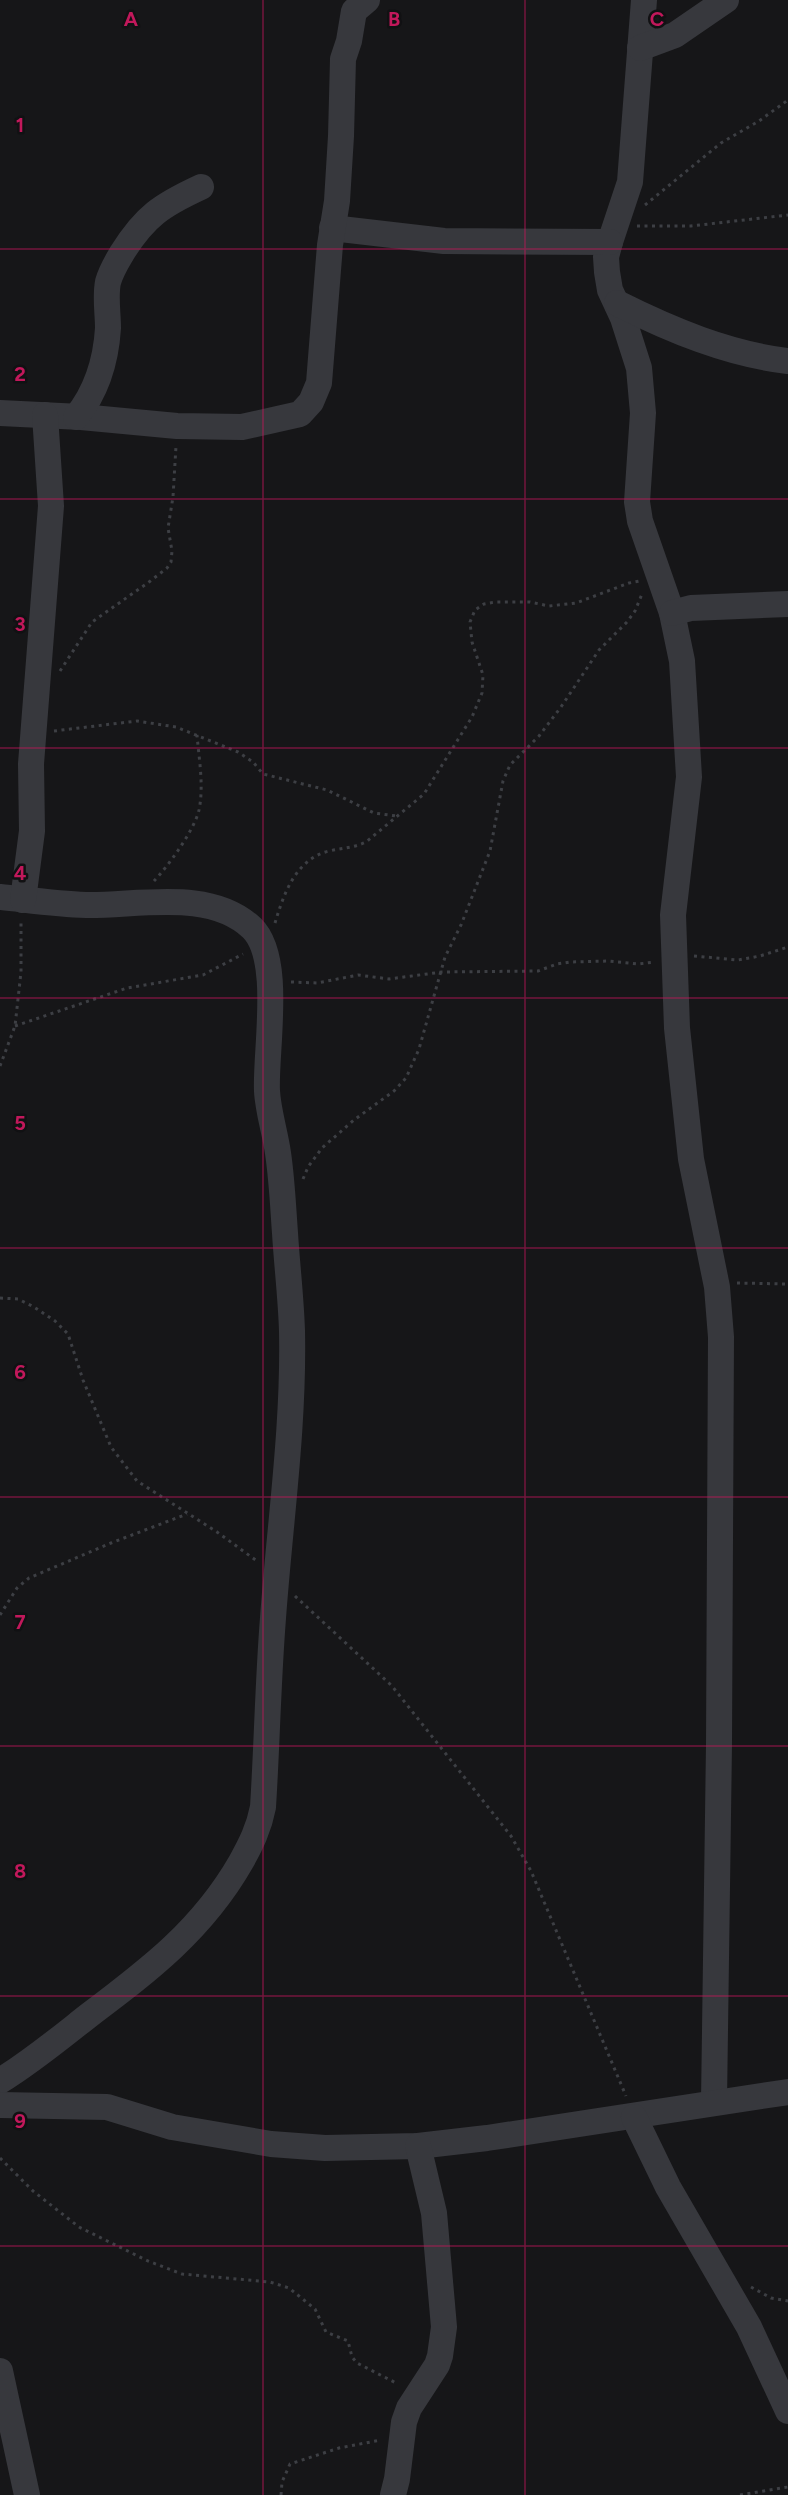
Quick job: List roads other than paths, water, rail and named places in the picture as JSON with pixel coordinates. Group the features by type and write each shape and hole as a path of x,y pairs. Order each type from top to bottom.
{"street":[{"path":"0,413 177,426 242,427 300,414 310,405 318,382 332,228 337,201 343,59 349,41 354,11 367,0"},
{"path":"644,0 630,182 606,257 610,290 634,350 640,377 643,412 638,502 642,529 672,613 682,661 688,746 686,814 673,915 677,1028 691,1159 717,1287 721,1337 714,2102"},
{"path":"640,48 675,35 726,0"},
{"path":"76,417 97,385 102,367 108,328 107,296 111,271 149,216 201,187"},
{"path":"332,228 444,241 612,235"},
{"path":"617,303 710,343 788,361"},
{"path":"0,2081 46,2049 176,1946 216,1900 260,1824 290,1428 292,1348 290,1290 281,1173 267,1095 271,1023 264,948 253,929 232,913 217,907 167,902 85,905 11,898 32,831 30,779 51,506 45,415"},
{"path":"672,613 691,608 788,604"},
{"path":"0,2105 107,2107 172,2127 270,2144 325,2148 418,2146 634,2117 714,2102 788,2092"},
{"path":"634,2117 668,2187 711,2265 739,2308 788,2411"},
{"path":"393,2495 399,2468 401,2439 409,2408 432,2375 440,2356 444,2327 434,2213 418,2146"},
{"path":"0,2371 27,2495"}]}
